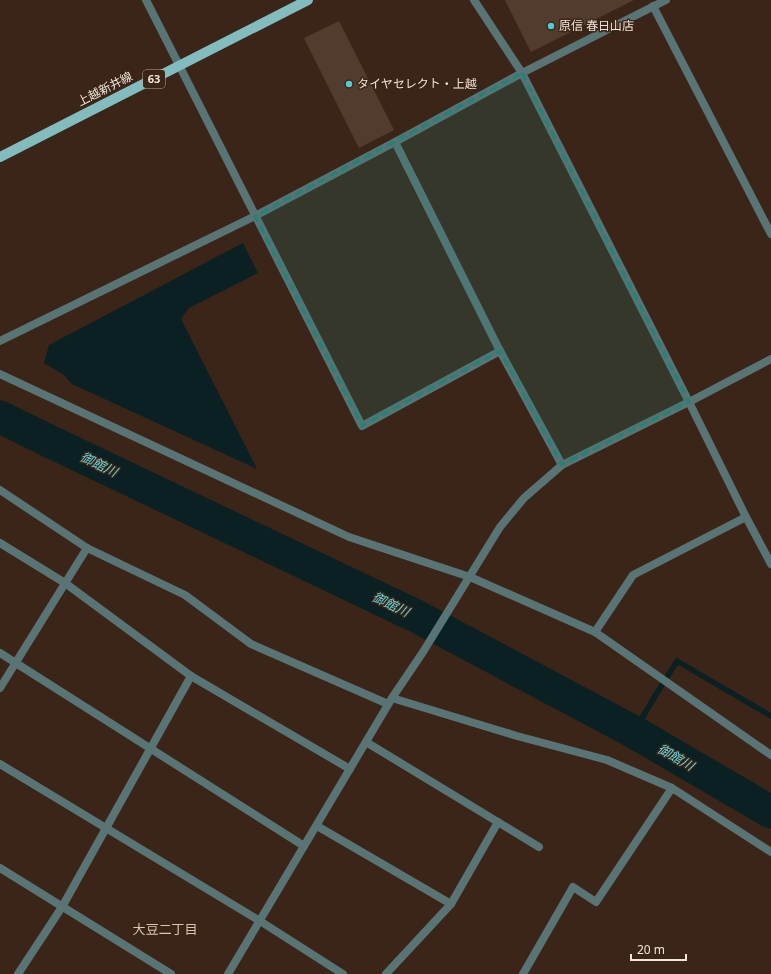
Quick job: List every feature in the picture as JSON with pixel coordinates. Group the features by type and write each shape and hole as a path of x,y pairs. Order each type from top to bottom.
{"main road":[{"name":"上越新井線","path":"0,157 308,0"}],"street":[{"path":"146,0 362,426 500,351"},
{"path":"474,0 522,73 771,564"},
{"path":"0,341 255,216 522,73 666,0"},
{"path":"653,6 771,234"},
{"path":"395,142 500,351 562,465"},
{"path":"228,974 390,701 423,652 500,527 519,504 528,494 562,465 689,402 771,359"},
{"path":"0,374 349,537 470,576 594,632 771,755"},
{"path":"0,490 87,548 185,595 251,644 390,701 607,760 672,788 771,852"},
{"path":"594,632 633,575 746,517"},
{"path":"0,543 65,583 191,676 350,769"},
{"path":"0,688 87,548"},
{"path":"0,653 304,846"},
{"path":"18,974 62,907 191,676"},
{"path":"366,742 538,847"},
{"path":"0,764 260,921 343,974"},
{"path":"523,974 573,887 596,902 672,788"},
{"path":"386,974 451,904 498,822"},
{"path":"317,826 451,904"},
{"path":"0,868 170,974"}],"highlighted area":[{"path":"522,73 689,402 562,465 500,351 362,426 255,216"}],"water":[{"path":"243,243 258,273 189,308 181,319 257,469 72,384 64,375 44,363 49,345"}],"building":[{"name":"原信 春日山店","path":"505,0 634,0 531,52"},
{"name":"タイヤセレクト・上越","path":"339,21 394,130 359,148 304,38"}],"waterway":[{"name":"御館川","path":"0,417 416,616 634,732 771,812"},
{"path":"634,732 677,661 771,716"}],"place":[{"name":"原信 春日山店","path":"551,26"},
{"name":"タイヤセレクト・上越","path":"349,84"}],"district":[{"name":"大豆二丁目","path":"165,929"}]}
